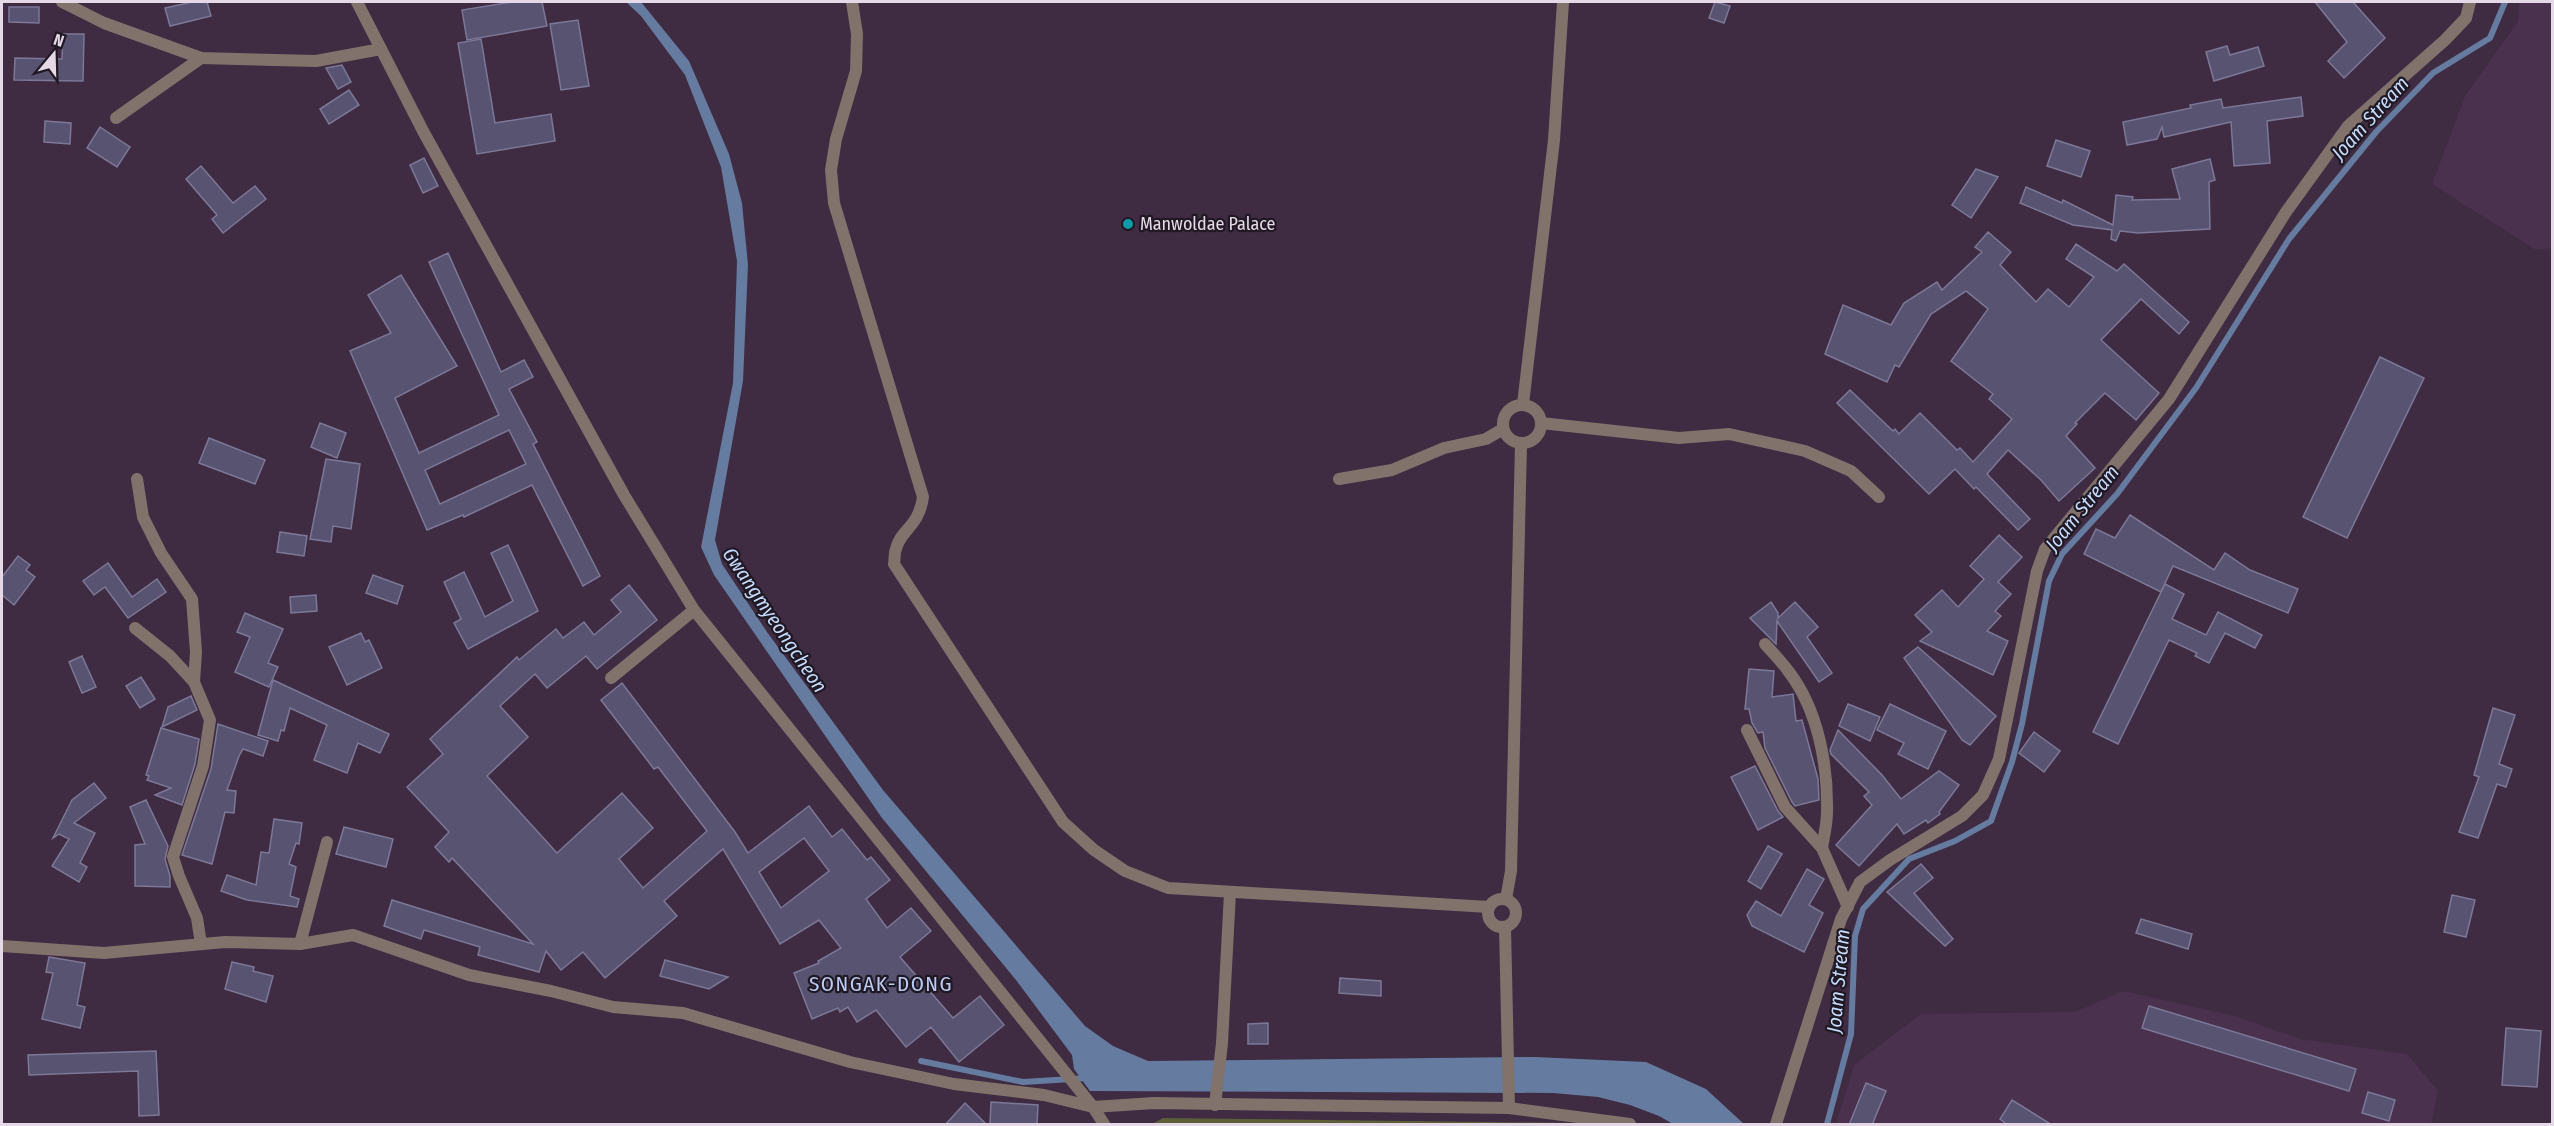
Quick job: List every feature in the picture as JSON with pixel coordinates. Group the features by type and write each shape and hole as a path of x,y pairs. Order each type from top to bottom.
{"street":[{"path":"62,2 104,22 201,58 316,61 381,49"},
{"path":"357,2 618,485 694,610 1068,1074 1104,1125"},
{"path":"852,2 857,34 856,71 836,139 831,170 834,203 923,497 921,511 916,522 896,546 894,564 1063,822 1094,850 1125,871 1168,888 1489,907"},
{"path":"1523,404 1554,140 1563,2"},
{"path":"1776,1125 1841,919 1860,882 1890,860 1962,816 1983,795 1999,759 2037,571 2045,549 2169,399 2286,212 2348,126 2445,40 2466,18 2469,2"},
{"path":"116,118 201,58"},
{"path":"1523,404 1534,408 1541,418 1541,423 1540,431 1533,440 1521,444 1509,439 1503,429 1503,417 1511,407 1523,404"},
{"path":"1541,423 1679,438 1729,434 1805,451 1851,471 1879,497"},
{"path":"1339,479 1392,470 1444,448 1486,439 1503,429"},
{"path":"1506,899 1511,872 1521,444"},
{"path":"136,479 143,517 161,553 192,599 196,652 194,682"},
{"path":"611,678 694,610"},
{"path":"135,628 170,656 194,682 210,720 203,766 173,857 178,876 197,918 201,944"},
{"path":"1765,644 1790,672 1811,711 1819,740 1827,791 1828,814 1822,848"},
{"path":"1747,730 1785,807 1822,848 1848,907"},
{"path":"300,944 327,842"},
{"path":"1215,1105 1221,1054 1230,893"},
{"path":"1506,899 1515,907 1517,914 1515,920 1505,927 1493,925 1489,919 1489,907 1493,902 1506,899"},
{"path":"1505,927 1509,1108"},
{"path":"2,946 104,952 225,942 300,944 353,935 469,975 551,991 614,1007 683,1013 850,1062 954,1084 1044,1095 1093,1107 1154,1103 1509,1108 1630,1125"}],"shaded area":[{"path":"2519,2 2552,2 2552,248 2536,250 2432,184 2465,96 2518,21"},
{"path":"2123,991 2235,1016 2300,1039 2407,1054 2438,1091 2431,1124 1836,1124 1854,1065 1921,1014 2075,1012"}],"green space":[{"path":"1163,1118 1576,1123 1584,1124 1152,1124"}],"water":[{"path":"626,2 641,2 689,61 729,154 742,203 748,265 743,381 715,540 722,564 767,632 883,790 1085,1026 1113,1046 1148,1061 1535,1057 1646,1062 1706,1089 1744,1124 1673,1124 1630,1105 1598,1097 1553,1093 1090,1091 1074,1069 1072,1055 1016,980 882,818 714,575 701,547 733,383 737,261 721,167 685,75 641,16"}],"building":[{"path":"192,2 207,2 211,16 170,26 165,8"},
{"path":"512,2 542,2 547,26 467,40 462,10"},
{"path":"1715,2 1730,6 1724,23 1709,18"},
{"path":"2315,2 2353,2 2385,38 2344,78 2328,61 2347,42"},
{"path":"9,7 39,7 39,23 9,22"},
{"path":"578,20 589,86 561,90 550,24"},
{"path":"63,34 84,34 83,81 14,80 15,58 62,59"},
{"path":"481,39 495,123 551,114 555,141 477,154 458,43"},
{"path":"2227,46 2230,55 2258,47 2264,66 2214,81 2206,52"},
{"path":"342,65 351,82 338,89 326,68"},
{"path":"349,90 359,105 329,124 320,109"},
{"path":"2301,97 2303,116 2267,121 2270,163 2234,166 2231,122 2164,137 2162,127 2157,139 2127,145 2123,122 2191,108 2190,105 2221,99 2223,108"},
{"path":"45,121 71,123 70,144 44,142"},
{"path":"100,127 130,147 117,167 87,148"},
{"path":"2056,140 2090,151 2081,177 2047,166"},
{"path":"424,158 438,186 423,193 410,165"},
{"path":"2210,159 2215,180 2209,182 2210,229 2138,233 2120,231 2116,241 2111,239 2112,230 2073,225 2020,203 2026,187 2062,203 2063,200 2113,225 2116,195 2133,197 2132,200 2180,199 2172,169"},
{"path":"201,166 233,203 255,186 266,199 223,233 212,219 217,215 186,179"},
{"path":"1976,169 1998,177 1971,218 1952,205"},
{"path":"1988,232 2011,252 2000,265 2036,302 2048,289 2069,307 2094,277 2066,259 2076,244 2117,271 2124,264 2189,322 2179,334 2141,299 2101,340 2159,393 2136,420 2105,393 2075,423 2077,424 2066,436 2095,468 2059,501 2041,480 2008,450 1987,474 2030,519 2018,530 1955,469 1929,494 1837,403 1850,390 1899,434 1920,413 1957,450 1960,448 1973,462 2012,419 1989,399 1993,394 1951,361 1988,309 1966,291 1931,314 1899,367 1895,365 1887,382 1825,354 1843,305 1891,325 1904,303 1937,282 1942,290 1982,252 1975,247"},
{"path":"448,253 501,372 524,360 533,377 509,389 537,442 533,444 600,576 583,586 532,485 464,517 463,515 427,530 350,351 391,333 368,295 401,275 457,366 395,398 419,453 499,415 429,262","holes":["509,430 526,464 440,504 425,470"]},
{"path":"2380,357 2424,378 2347,538 2303,517"},
{"path":"320,423 346,433 337,458 311,447"},
{"path":"209,438 265,460 255,484 199,463"},
{"path":"326,459 360,464 351,529 333,526 331,542 310,539"},
{"path":"2130,515 2214,570 2225,553 2250,570 2298,589 2288,613 2173,566 2161,592 2084,554 2096,529 2115,538"},
{"path":"280,532 307,536 304,556 277,552"},
{"path":"1999,535 2022,557 1998,582 2011,594 1995,611 2001,616 1987,631 2008,641 1993,675 1920,641 1932,632 1915,615 1942,590 1958,607 1984,579 1970,566"},
{"path":"508,545 538,611 468,649 454,623 461,619 444,582 464,572 485,617 513,601 491,553"},
{"path":"18,556 30,565 26,570 35,577 14,605 2,595 2,577"},
{"path":"108,563 132,597 157,579 166,592 128,618 105,587 94,595 83,581"},
{"path":"373,575 403,586 397,604 366,593"},
{"path":"2165,584 2184,594 2172,619 2206,635 2218,612 2262,635 2255,648 2225,633 2209,663 2195,656 2197,653 2169,640 2118,744 2093,732"},
{"path":"629,585 657,620 597,669 586,656 547,688 535,674 500,706 528,737 487,776 557,853 622,793 653,828 619,859 643,888 707,831 658,767 654,769 601,700 622,683 735,832 748,853 809,806 832,837 842,829 867,860 871,857 890,880 866,899 887,928 911,908 931,931 900,957 953,1018 980,996 1004,1025 959,1062 931,1027 906,1047 876,1010 857,1022 848,1007 840,1012 838,1008 812,1019 794,973 819,963 818,961 841,948 819,920 780,944 723,849 664,901 677,916 605,978 583,952 561,970 546,951 539,972 478,955 480,947 424,930 421,939 384,926 392,900 533,944 452,858 449,862 435,847 449,832 407,787 443,754 430,739 517,657 519,660 556,629 563,638 584,622 594,635 621,612 611,600","holes":["804,838 829,871 781,908 759,872"]},
{"path":"316,595 317,611 291,613 290,597"},
{"path":"1771,602 1778,613 1778,618 1795,602 1818,627 1807,637 1832,673 1819,682 1777,621 1776,644 1750,618"},
{"path":"245,613 283,629 268,663 278,667 269,687 235,672 250,637 237,632"},
{"path":"361,633 365,642 369,640 382,668 347,685 329,647"},
{"path":"1918,647 1996,716 1970,745 1962,740 1904,658"},
{"path":"82,656 96,687 82,693 69,662"},
{"path":"1749,669 1774,671 1772,697 1793,694 1796,721 1802,720 1818,779 1819,800 1795,806 1792,802 1765,748 1763,732 1758,733 1752,723 1749,709 1745,709"},
{"path":"141,677 155,699 140,708 126,686"},
{"path":"273,680 389,734 380,753 358,743 347,773 314,760 327,725 290,708 284,731 281,730 278,741 258,735"},
{"path":"191,696 197,710 162,727 168,707"},
{"path":"1848,704 1880,717 1870,741 1839,726"},
{"path":"1890,704 1946,731 1928,769 1898,754 1904,743 1877,730"},
{"path":"2493,708 2515,715 2499,764 2512,769 2506,787 2497,784 2478,838 2459,832 2479,777 2474,775"},
{"path":"218,724 268,741 263,756 243,749 239,756 227,790 236,791 234,813 225,812 212,864 182,855 211,769"},
{"path":"161,728 199,739 195,764 182,805 155,795 171,788 147,780 149,776 146,775"},
{"path":"1838,730 1882,775 1901,799 1939,771 1959,785 1939,812 1940,814 1928,823 1926,820 1904,834 1897,824 1859,866 1836,845 1872,805 1864,796 1869,792 1831,754 1830,750"},
{"path":"2034,732 2060,751 2044,772 2019,753"},
{"path":"1755,766 1783,817 1758,830 1731,777"},
{"path":"94,783 106,798 74,823 95,833 80,863 87,867 79,882 52,866 69,839 59,834 53,838 72,800"},
{"path":"146,800 168,846 165,859 170,876 170,887 135,886 135,845 145,844 130,807"},
{"path":"274,819 302,823 299,844 296,843 289,864 296,867 290,896 299,899 297,907 247,900 221,891 227,875 256,885 261,852 269,853"},
{"path":"344,827 393,839 386,867 336,854"},
{"path":"1768,846 1782,854 1761,889 1748,881"},
{"path":"1921,864 1933,878 1914,893 1953,939 1945,946 1887,892"},
{"path":"1807,869 1824,879 1809,905 1823,913 1804,952 1752,926 1747,915 1756,901 1781,916"},
{"path":"2452,895 2475,900 2466,937 2444,932"},
{"path":"2141,919 2192,934 2188,949 2136,933"},
{"path":"49,957 85,963 77,1005 85,1007 80,1028 42,1019 53,973 46,972"},
{"path":"665,960 728,977 709,989 660,976"},
{"path":"232,962 254,967 253,971 273,976 266,1002 225,989"},
{"path":"1340,978 1381,981 1381,996 1339,993"},
{"path":"2149,1006 2356,1069 2349,1091 2142,1028"},
{"path":"1268,1023 1268,1044 1248,1044 1248,1024"},
{"path":"2506,1028 2541,1031 2537,1087 2502,1085"},
{"path":"156,1051 159,1115 139,1116 138,1071 29,1075 28,1055"},
{"path":"1866,1083 1886,1091 1872,1125 1849,1125"},
{"path":"2368,1092 2395,1100 2389,1121 2362,1113"},
{"path":"2012,1100 2052,1125 2008,1125 2000,1119"},
{"path":"991,1102 1038,1105 1037,1125 990,1124"},
{"path":"965,1103 987,1125 945,1125"}],"waterway":[{"name":"Joam Stream","path":"1827,1124 1851,1034 1855,936 1863,909 1909,859 1955,841 1991,821 2012,762 2022,724 2049,581 2062,554 2117,494 2196,388 2289,239 2376,132 2433,73 2490,38 2505,2"},
{"path":"921,1061 1023,1082 1088,1078"}],"place":[{"name":"Manwoldae Palace","path":"1128,224"}],"district":[{"name":"SONGAK-DONG","path":"881,984"}],"water label":[{"name":"Gwangmyeongcheon","path":"775,620"}]}
